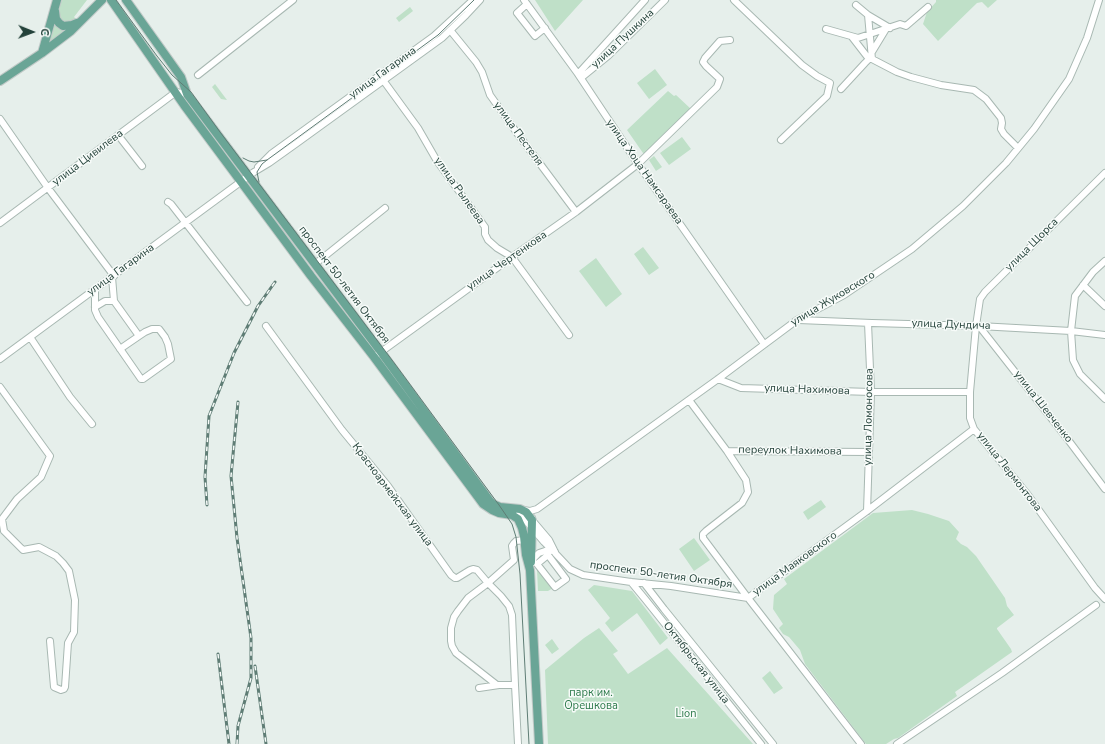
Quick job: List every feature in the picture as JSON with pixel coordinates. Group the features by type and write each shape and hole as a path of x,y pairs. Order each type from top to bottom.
{"main road":[{"path":"42,53 57,0"},
{"path":"0,82 71,31 102,0"},
{"name":"проспект 50-летия Октября","path":"111,0 184,105 248,176 312,276 378,354 490,501 500,507 520,509"},
{"name":"проспект 50-летия Октября","path":"126,0 181,77 187,94 315,264 474,493 483,504 492,510 499,513 512,515 518,520 525,540 526,555 530,570"},
{"path":"54,9 56,18 63,26 80,22"},
{"path":"520,509 526,512 532,524"},
{"name":"проспект 50-летия Октября","path":"532,524 530,570 539,744"}],"street":[{"path":"198,75 293,0"},
{"name":"улица Гагарина","path":"248,176 265,158 434,36 473,0"},
{"name":"улица Гагарина","path":"0,359 248,176 269,163 442,38 480,0"},
{"name":"улица Пушкина","path":"579,76 645,0"},
{"name":"улица Пушкина","path":"579,76 608,56 665,0"},
{"path":"734,0 802,65 830,83 827,96 781,140"},
{"name":"улица Жуковского","path":"538,509 797,320 844,295 912,249 963,206 1006,162 1034,129 1069,79 1087,38 1099,0"},
{"path":"526,2 517,12 535,36 544,28"},
{"name":"улица Хоца Намсараева","path":"526,2 579,76 638,164 764,344"},
{"path":"856,5 888,29"},
{"path":"826,29 858,38 900,24 906,26 928,7"},
{"path":"868,14 872,52"},
{"path":"840,89 870,59 872,52 888,29"},
{"name":"улица Пестеля","path":"450,30 469,52 482,72 490,95 576,212"},
{"path":"852,36 870,59 897,72 941,85 974,90 979,93 986,99 1001,118 1001,129 1018,148"},
{"name":"улица Чертенкова","path":"378,354 576,212 638,164 717,87 720,79 703,62 720,41 730,40"},
{"name":"улица Рылеева","path":"383,80 418,128 437,161 485,227 485,234 488,240 497,248 512,257 569,335"},
{"path":"176,92 187,94"},
{"name":"улица Цивилева","path":"0,223 176,92"},
{"path":"0,119 48,188 113,276 114,301 139,336"},
{"path":"118,135 142,166"},
{"name":"улица Щорса","path":"977,326 980,299 985,292 1105,173"},
{"path":"168,202 247,302"},
{"path":"315,264 385,208"},
{"path":"1105,261 1093,272 1075,296 1071,331 1073,360 1080,374 1105,399"},
{"path":"1083,285 1105,306"},
{"path":"95,290 95,306 98,318 120,349 142,380 171,359 168,344 159,329 152,329 145,332 120,349"},
{"path":"95,306 103,301 114,301"},
{"name":"улица Дундича","path":"797,320 977,326 1071,331 1105,335"},
{"name":"улица Ломоносова","path":"867,511 871,392 868,323"},
{"name":"Красноармейская улица","path":"266,326 342,430 388,486 451,575 458,578 473,569 477,570 488,583"},
{"name":"улица Лермонтова","path":"977,326 970,392 970,418 974,429 1028,495 1104,598"},
{"name":"улица Шевченко","path":"977,326 1066,437 1105,489"},
{"path":"30,337 70,397 92,424"},
{"name":"улица Нахимова","path":"718,379 741,388 871,392 970,392"},
{"path":"0,387 50,456 42,477 17,499 2,519 4,531 23,550 39,547 56,556 64,563 69,571 75,600 74,632 68,643 65,687 61,690 54,687 50,641"},
{"name":"переулок Нахимова","path":"689,400 727,451 869,452"},
{"name":"улица Маяковского","path":"727,451 746,480 748,492 742,503 706,531 702,536 748,598 867,511 974,429"},
{"path":"520,509 534,511 538,509"},
{"path":"532,524 532,516 538,509"},
{"name":"проспект 50-летия Октября","path":"508,514 519,514 532,524 544,542 570,569 578,573 594,577 671,586 748,598"},
{"path":"497,686 456,653 451,641 451,628 454,617 468,598 514,560 512,546 516,541 525,540"},
{"path":"530,570 534,558 540,553 549,550 555,553"},
{"path":"548,555 566,579 555,587 537,564 548,555"},
{"name":"Октябрьская улица","path":"631,582 761,744"},
{"path":"488,583 509,606 512,615 514,685 518,744"},
{"name":"Октябрьская улица","path":"644,583 664,610 773,744"},
{"path":"748,598 861,744"},
{"path":"897,744 1002,673 1096,605"},
{"path":"658,614 664,610"},
{"path":"686,650 693,645"},
{"path":"479,688 514,685"},
{"path":"747,727 755,721"}],"green space":[{"path":"62,0 87,0 74,17 76,19 68,24 61,21 58,9"},
{"path":"535,0 583,0 555,31"},
{"path":"936,0 997,0 988,8 982,2 977,3 938,41 923,24 927,12"},
{"path":"410,7 413,11 399,22 396,18"},
{"path":"55,20 66,29 49,42"},
{"path":"655,69 667,85 649,99 637,83"},
{"path":"215,84 227,100 221,99 212,87"},
{"path":"668,91 674,96 676,95 691,109 647,154 643,153 627,130"},
{"path":"682,137 691,149 669,165 660,153"},
{"path":"654,156 662,167 656,171 649,160"},
{"path":"643,247 659,268 649,275 634,254"},
{"path":"596,258 622,294 606,307 579,271"},
{"path":"821,500 826,507 808,520 803,512"},
{"path":"912,510 949,521 959,532 956,539 976,556 1005,598 1007,606 1014,615 997,628 1012,652 955,692 957,696 898,738 886,744 866,744 805,664 800,650 789,637 783,634 779,628 783,624 773,609 774,595 787,584 784,579 873,513"},
{"path":"694,538 710,560 694,571 679,549"},
{"path":"540,568 555,587 548,591 538,591 537,569"},
{"path":"594,585 632,591 668,638 660,645 637,613 612,632 605,623 610,618 588,590"},
{"name":"парк им. Орешкова","path":"599,628 618,651 613,654 628,674 667,648 753,744 548,744 545,670 584,638"},
{"path":"552,639 559,649 552,654 545,645"},
{"path":"770,671 783,688 774,694 762,678"}],"tram line":[{"path":"116,0 172,75 191,92 395,364 512,524 516,537 520,574 529,744"},
{"path":"259,182 257,172 262,164 438,35 474,0"},
{"path":"243,158 254,162 267,160"}],"railway":[{"path":"207,505 205,477 209,416 234,353 258,306 275,282"},
{"path":"237,744 238,726 251,678 251,638 237,538 231,476 238,402"},
{"path":"218,654 229,744"},
{"path":"255,666 266,744"}],"park label":[{"name":"Lion","path":"686,714"}]}
